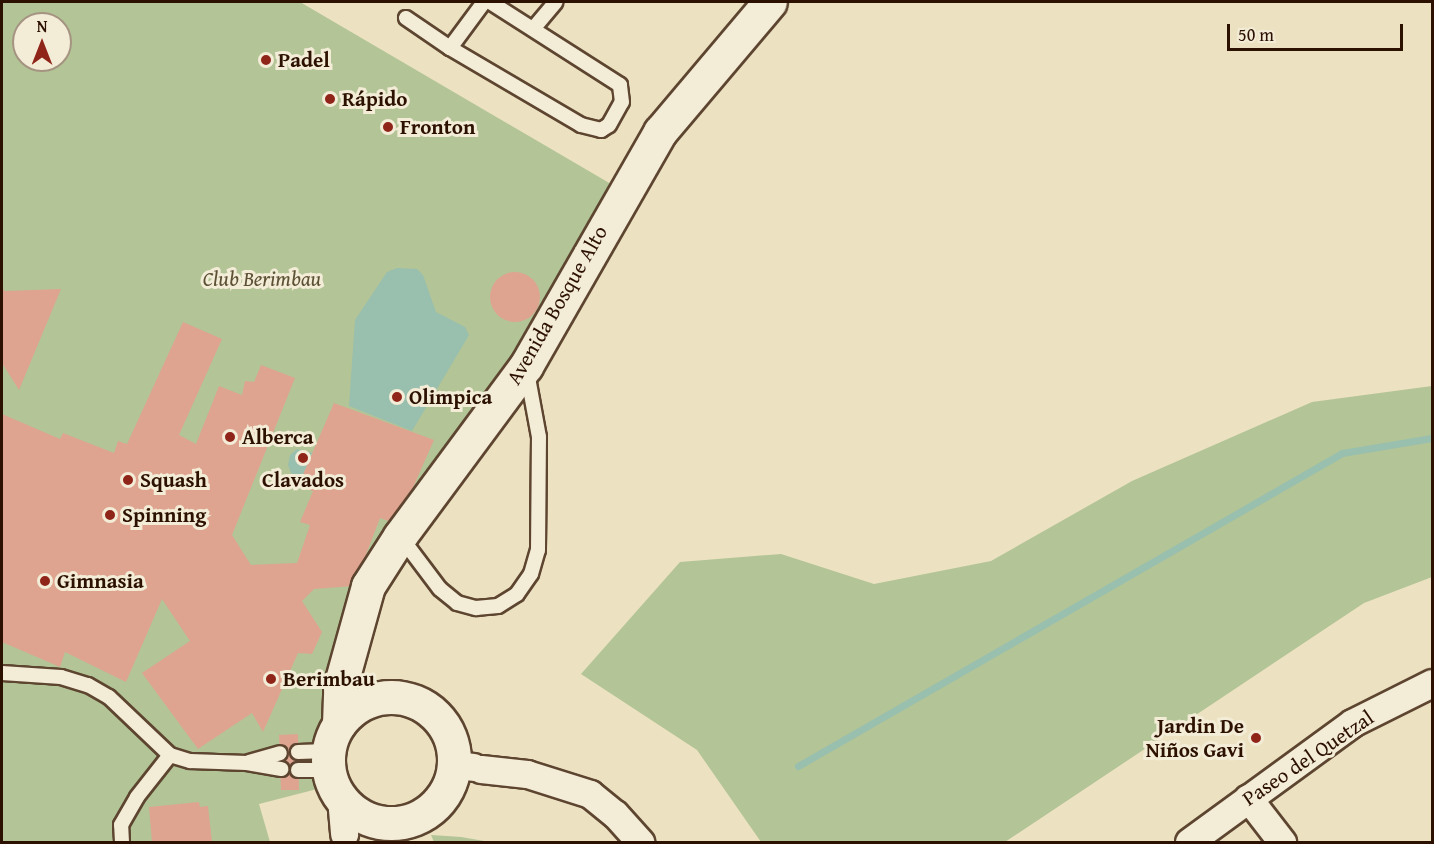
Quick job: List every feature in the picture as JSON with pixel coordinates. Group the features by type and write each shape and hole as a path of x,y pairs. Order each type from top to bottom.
{"street":[{"name":"Avenida Bosque Alto","path":"322,761 339,687 368,586 400,536 526,366 660,132 770,2"},
{"name":"Paseo del Quetzal","path":"1189,843 1352,723 1432,682"},
{"path":"322,761 364,704 380,698 405,698 427,708 445,726 452,741 470,767 527,774 590,794 615,814 640,843"},
{"path":"322,761 358,814 385,823 413,819 439,801 448,788 470,767"},
{"path":"322,761 346,839"},
{"path":"1248,798 1282,843"}],"lane":[{"path":"450,48 484,2"},
{"path":"406,18 450,48 581,125 601,130 609,125 622,102 620,85 490,2"},
{"path":"532,30 556,2"},
{"path":"400,536 440,589 457,603 476,608 498,606 518,594 531,574 538,550 539,437 526,366"},
{"path":"2,673 61,677 88,685 109,697 170,755 210,764 247,763 281,769"},
{"path":"247,763 280,753"},
{"path":"122,843 121,825 137,797 170,755"}],"green space":[{"name":"Club Berimbau","path":"2,2 300,2 623,191 402,526 316,750 321,788 259,804 270,842 2,842"},
{"path":"1432,386 1432,577 1364,603 1005,842 761,842 697,750 581,674 680,562 781,554 874,584 991,561 1132,481 1312,402"},
{"path":"431,835 461,837 490,842 434,842"}],"shaded area":[{"path":"397,268 417,269 423,275 436,312 465,327 469,335 412,431 349,406 355,320 387,272"},
{"path":"297,449 312,453 302,478 291,473 288,465 290,455"}],"building":[{"path":"510,272 520,272 533,279 540,292 540,302 533,315 520,322 510,322 501,318 494,311 490,302 490,292 494,283 501,276"},
{"path":"2,288 5,291 61,289 19,390 2,363"},
{"path":"183,322 222,339 179,435 196,444 219,386 242,395 245,381 254,382 261,365 295,378 232,535 251,565 297,563 310,525 300,522 313,491 298,486 334,403 434,440 397,524 380,518 354,586 314,589 302,601 322,632 312,654 298,653 263,732 252,713 198,749 142,673 190,641 162,599 126,682 65,652 60,667 2,642 2,414 60,439 63,433 114,453 118,441 127,444"},
{"path":"298,734 299,790 281,790 279,735"},
{"path":"199,802 200,807 208,806 212,842 152,842 149,807"}],"waterway":[{"path":"798,766 1342,453 1432,438"}],"place":[{"name":"Padel","path":"266,60"},
{"name":"Rápido","path":"330,99"},
{"name":"Fronton","path":"388,127"},
{"name":"Olimpica","path":"397,397"},
{"name":"Alberca","path":"230,437"},
{"name":"Clavados","path":"303,458"},
{"name":"Squash","path":"128,480"},
{"name":"Spinning","path":"110,515"},
{"name":"Gimnasia","path":"45,581"},
{"name":"Berimbau","path":"271,679"},
{"name":"Jardin De Niños Gavi","path":"1256,738"}]}
